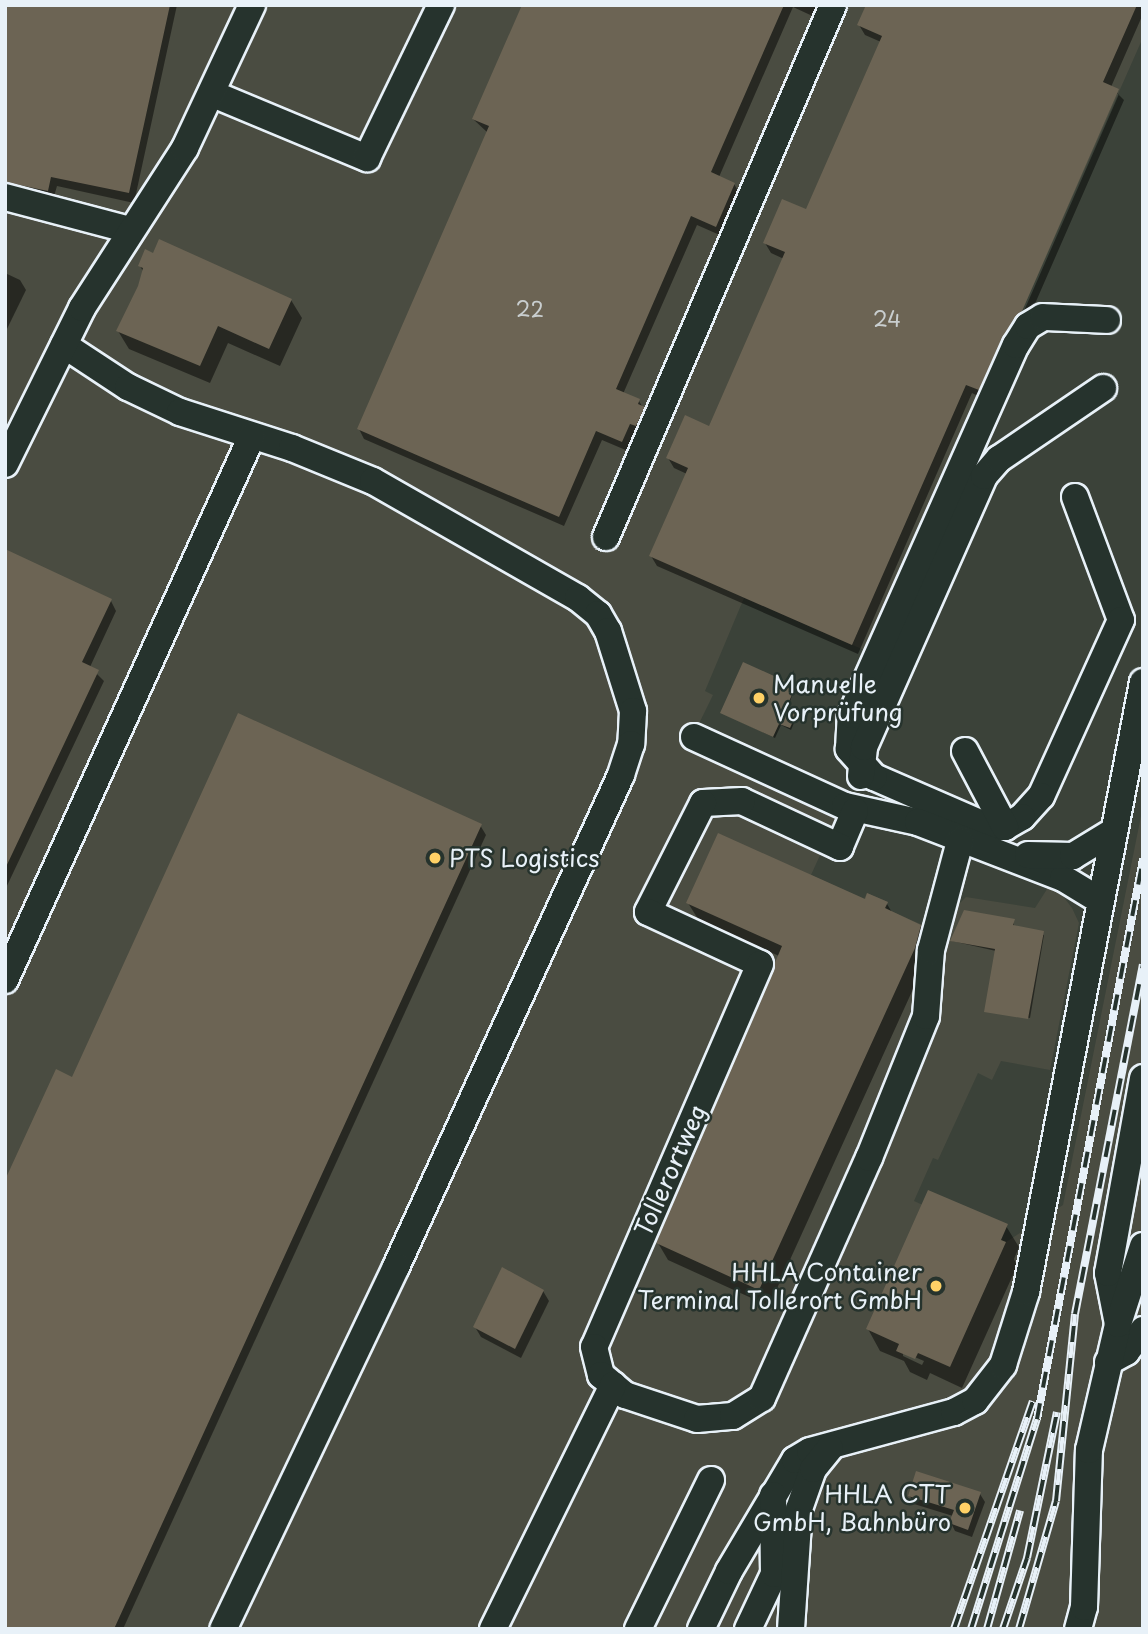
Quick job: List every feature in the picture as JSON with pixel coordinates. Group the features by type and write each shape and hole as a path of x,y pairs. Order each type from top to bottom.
{"lane":[{"path":"5,464 64,345 130,230 175,165 213,94 252,5"},
{"path":"213,94 367,158 441,5"},
{"path":"606,537 833,5"},
{"path":"5,197 130,230"},
{"path":"1075,497 1121,620 1041,796 1022,817 1005,827 989,827 861,775 849,749 851,715 1016,345 1028,326 1043,317 1107,320"},
{"path":"64,345 153,400 373,481 586,604 598,614 614,645 633,718 621,775 396,1267 223,1629"},
{"path":"861,775 864,747 984,476 999,458 1103,388"},
{"path":"5,980 252,436"},
{"path":"701,1629 773,1493 795,1460 954,1412 975,1401 1003,1365 1027,1292 1143,682"},
{"path":"694,737 855,811 912,820 960,841 1072,882 1101,901"},
{"path":"965,751 1005,827"},
{"name":"Tollerortweg","path":"613,1385 601,1375 594,1348 760,964 648,912 703,803 742,801 840,847 855,811"},
{"path":"1001,855 1073,856 1114,831"},
{"path":"493,1629 613,1385 625,1395 697,1419 733,1416 762,1398 869,1158 926,1016 931,950 960,841"},
{"path":"1130,1327 1110,1293 1109,1263 1143,1079"},
{"path":"1078,1629 1084,1607 1088,1450 1108,1362 1130,1327 1143,1246"},
{"path":"790,1629 799,1510 813,1469 830,1448"},
{"path":"638,1629 712,1480"},
{"path":"773,1493 774,1629"},
{"path":"748,1629 774,1574"}],"shaded area":[{"path":"5,5 1143,5 1141,42 871,653 744,598 705,691 713,695 686,750 837,818 811,875 864,899 867,893 888,902 886,909 925,926 918,944 942,955 958,905 966,897 1035,908 1049,886 1056,887 1072,908 1079,923 1050,1070 1001,1061 992,1080 978,1073 938,1160 933,1158 914,1201 1006,1242 1063,1205 1143,806 1143,1629 5,1629"}],"building":[{"path":"5,5 170,5 129,193 51,177 48,191 5,182"},
{"path":"522,5 784,5 711,172 735,183 716,227 691,216 616,389 640,399 638,404 645,407 636,426 630,424 622,442 596,431 559,517 357,429 489,126 472,119"},
{"path":"866,5 1137,5 1103,82 1119,89 1022,311 1003,337 979,390 966,385 852,645 649,556 688,468 666,458 685,415 709,426 785,252 763,243 782,199 806,209 882,36 857,25"},
{"path":"159,239 292,299 269,349 218,326 200,366 116,331 138,286 143,268 138,266 145,249 153,253"},
{"path":"5,549 112,599 82,662 99,670 5,869"},
{"name":"Manuelle Vorprüfung","path":"743,662 796,686 786,708 797,712 790,728 779,724 773,737 720,713"},
{"path":"238,713 482,824 114,1629 5,1629 5,1180 56,1069 72,1077"},
{"path":"718,833 865,899 867,893 888,902 885,908 921,925 915,948 759,1290 656,1243 782,946 686,903"},
{"path":"964,910 1015,919 1013,925 1044,931 1028,1019 984,1012 995,949 950,941"},
{"name":"HHLA Container Terminal Tollerort GmbH","path":"928,1190 1008,1224 1001,1240 1006,1242 950,1367 918,1353 915,1359 896,1351 899,1344 866,1329"},
{"path":"502,1267 544,1290 515,1349 473,1327"},
{"path":"916,1471 981,1492 968,1530 949,1523 954,1510 908,1496"}],"railway":[{"path":"971,1629 1037,1419 1143,859"},
{"path":"1019,1629 1056,1501 1075,1314 1143,965"},
{"path":"954,1629 1033,1401"},
{"path":"1003,1629 1027,1558 1057,1412"},
{"path":"987,1629 1020,1511"}],"place":[{"name":"Manuelle Vorprüfung","path":"759,698"},
{"name":"PTS Logistics","path":"435,858"},
{"name":"HHLA Container Terminal Tollerort GmbH","path":"936,1286"},
{"name":"HHLA CTT GmbH, Bahnbüro","path":"965,1508"}]}
